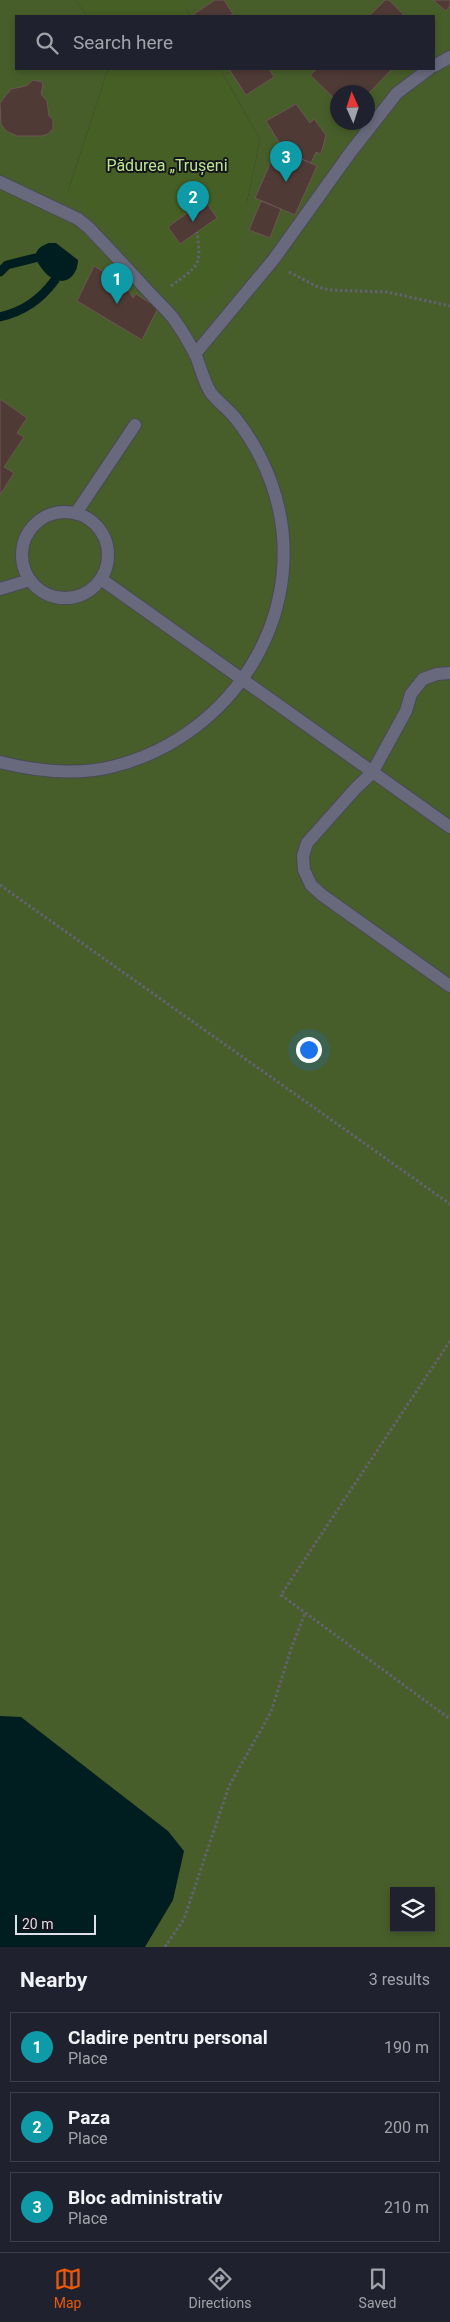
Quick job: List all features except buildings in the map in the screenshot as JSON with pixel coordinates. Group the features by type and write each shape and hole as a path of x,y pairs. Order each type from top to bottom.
{"lane":[{"path":"435,66 450,58"},
{"path":"195,354 274,259 378,116 397,93 428,70"},
{"path":"0,182 78,219 88,227 173,318 195,354 210,392 236,418 256,449 271,483 280,519 284,556 280,593 270,628 255,662 234,692 208,719 178,741 145,758 110,768 73,772 36,770 0,762"},
{"path":"76,513 134,425"},
{"path":"61,512 76,513 88,518 99,527 106,539 108,553 107,567 101,579 85,592 65,598 52,596 40,590 30,580 23,566 22,551 26,537 34,524 46,516 61,512"},
{"path":"101,579 450,827"},
{"path":"0,590 30,580"},
{"path":"450,673 437,674 424,679 411,694 406,711 372,773 356,788 307,843 303,856 304,870 311,884 322,895 450,986"}],"path":[{"path":"155,299 196,268 200,254 197,232"},
{"path":"274,259 288,272 328,290 387,292 450,306"},
{"path":"0,885 450,1204"},
{"path":"450,1340 282,1595 305,1614 450,1719"},
{"path":"165,1947 184,1920 229,1786 271,1712 291,1649 305,1614"}],"green space":[{"path":"0,0 75,0 86,15 15,15 15,70 108,70 68,191 247,202 260,139 221,70 435,70 435,15 190,15 186,8 186,0 450,0 450,1947 0,1947"},
{"path":"75,0 186,0 186,8 190,15 86,15"},
{"name":"Pădurea „Trușeni","path":"108,70 221,70 260,139 247,202 238,270 204,304 184,299 68,191"}],"shaded area":[{"path":"49,243 56,243 78,260 78,265 72,277 59,281 51,278 43,270 35,258 36,252 39,248"},
{"path":"0,1716 21,1717 168,1831 184,1851 173,1900 145,1947 0,1947"}],"waterway":[{"path":"0,272 7,265 35,258"},
{"path":"0,317 17,312 31,304 55,280"}],"place":[{"name":"Bloc administrativ","path":"286,182"},
{"name":"Paza","path":"193,222"},
{"name":"Cladire pentru personal","path":"117,304"}]}
